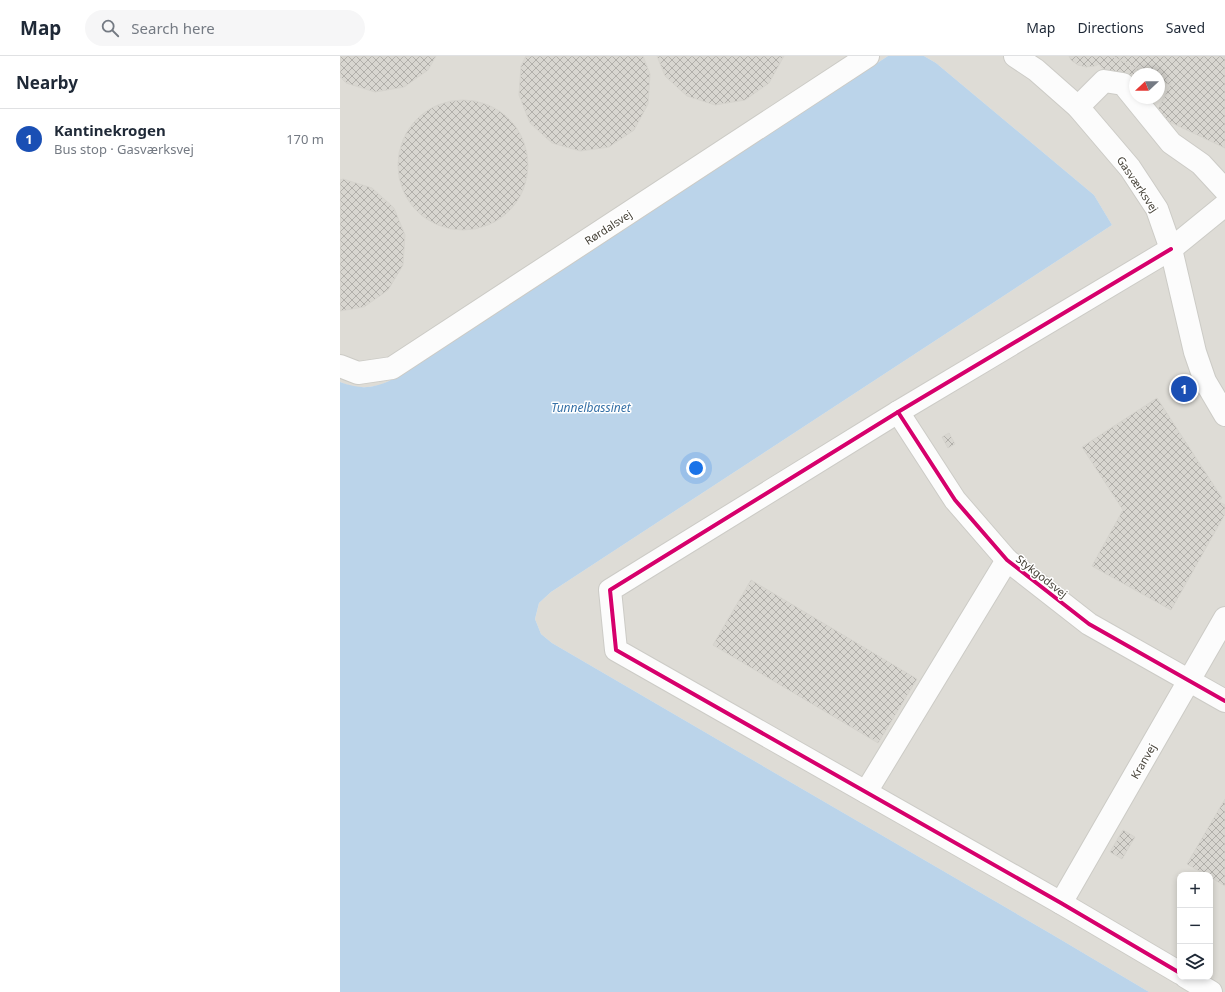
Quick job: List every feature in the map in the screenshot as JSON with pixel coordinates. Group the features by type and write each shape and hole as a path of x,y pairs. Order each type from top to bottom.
{"street":[{"name":"Rørdalsvej","path":"340,366 358,373 392,368 868,56"},
{"name":"Gasværksvej","path":"1015,56 1036,70 1078,107 1130,168 1156,209 1171,249 1195,352 1205,380 1225,416"},
{"path":"1078,107 1104,81 1123,84 1171,143 1201,164 1225,190"},
{"path":"1177,971 1061,903 616,650 610,590 898,412 1171,249 1225,205"},
{"name":"Stykgodsvej","path":"898,412 955,500 1007,560 1089,624 1225,701"},
{"name":"Stykgodsvej","path":"866,792 1007,560"},
{"name":"Kranvej","path":"1061,903 1225,618"},
{"path":"1191,980 1212,992"}],"shaded area":[{"path":"340,56 888,56 389,381 381,385 353,387 340,382"},
{"path":"924,56 1225,56 1225,992 1149,992 552,643 541,634 535,619 539,603 551,592 1112,225 1094,195 936,63"}],"water":[{"name":"Tunnelbassinet","path":"888,56 924,56 936,63 1094,195 1112,225 551,592 539,603 535,619 541,634 552,643 1149,992 340,992 340,382 359,387 371,387 389,381"}],"building":[{"path":"340,56 436,56 428,70 404,87 375,92 346,83 340,77"},
{"path":"526,56 643,56 650,74 648,104 634,130 609,147 580,151 552,143 530,123 519,95 521,66"},
{"path":"657,56 784,56 769,83 745,100 715,105 687,96 665,76"},
{"path":"1069,56 1112,56 1136,68 1129,68 1129,82 1102,68 1099,64 1086,67 1078,65 1071,60"},
{"path":"1112,56 1225,56 1225,148 1155,115 1160,104 1165,104 1165,95 1170,85 1165,83 1165,68 1136,68"},
{"path":"469,100 482,102 494,107 514,124 521,134 526,146 528,165 526,184 521,196 504,216 494,223 482,228 457,230 444,228 432,223 412,206 405,196 400,184 398,159 400,146 405,134 422,114 432,107 444,102"},
{"path":"343,179 372,188 394,208 405,235 403,265 388,290 364,307 340,311 340,180"},
{"path":"1157,398 1222,498 1218,501 1225,505 1225,514 1171,610 1092,566 1123,510 1082,447"},
{"path":"949,433 955,444 948,448 942,437"},
{"path":"751,580 917,679 878,743 713,645"},
{"path":"1225,799 1225,886 1213,879 1213,872 1201,872 1187,864"},
{"path":"1123,830 1135,837 1122,859 1110,852"}],"cycle path":[{"path":"1171,249 898,412 610,590 616,650 1061,903 1177,971"},
{"path":"898,412 955,500 1007,560 1089,624 1225,701"}],"place":[{"name":"Kantinekrogen","path":"1184,389"}]}
